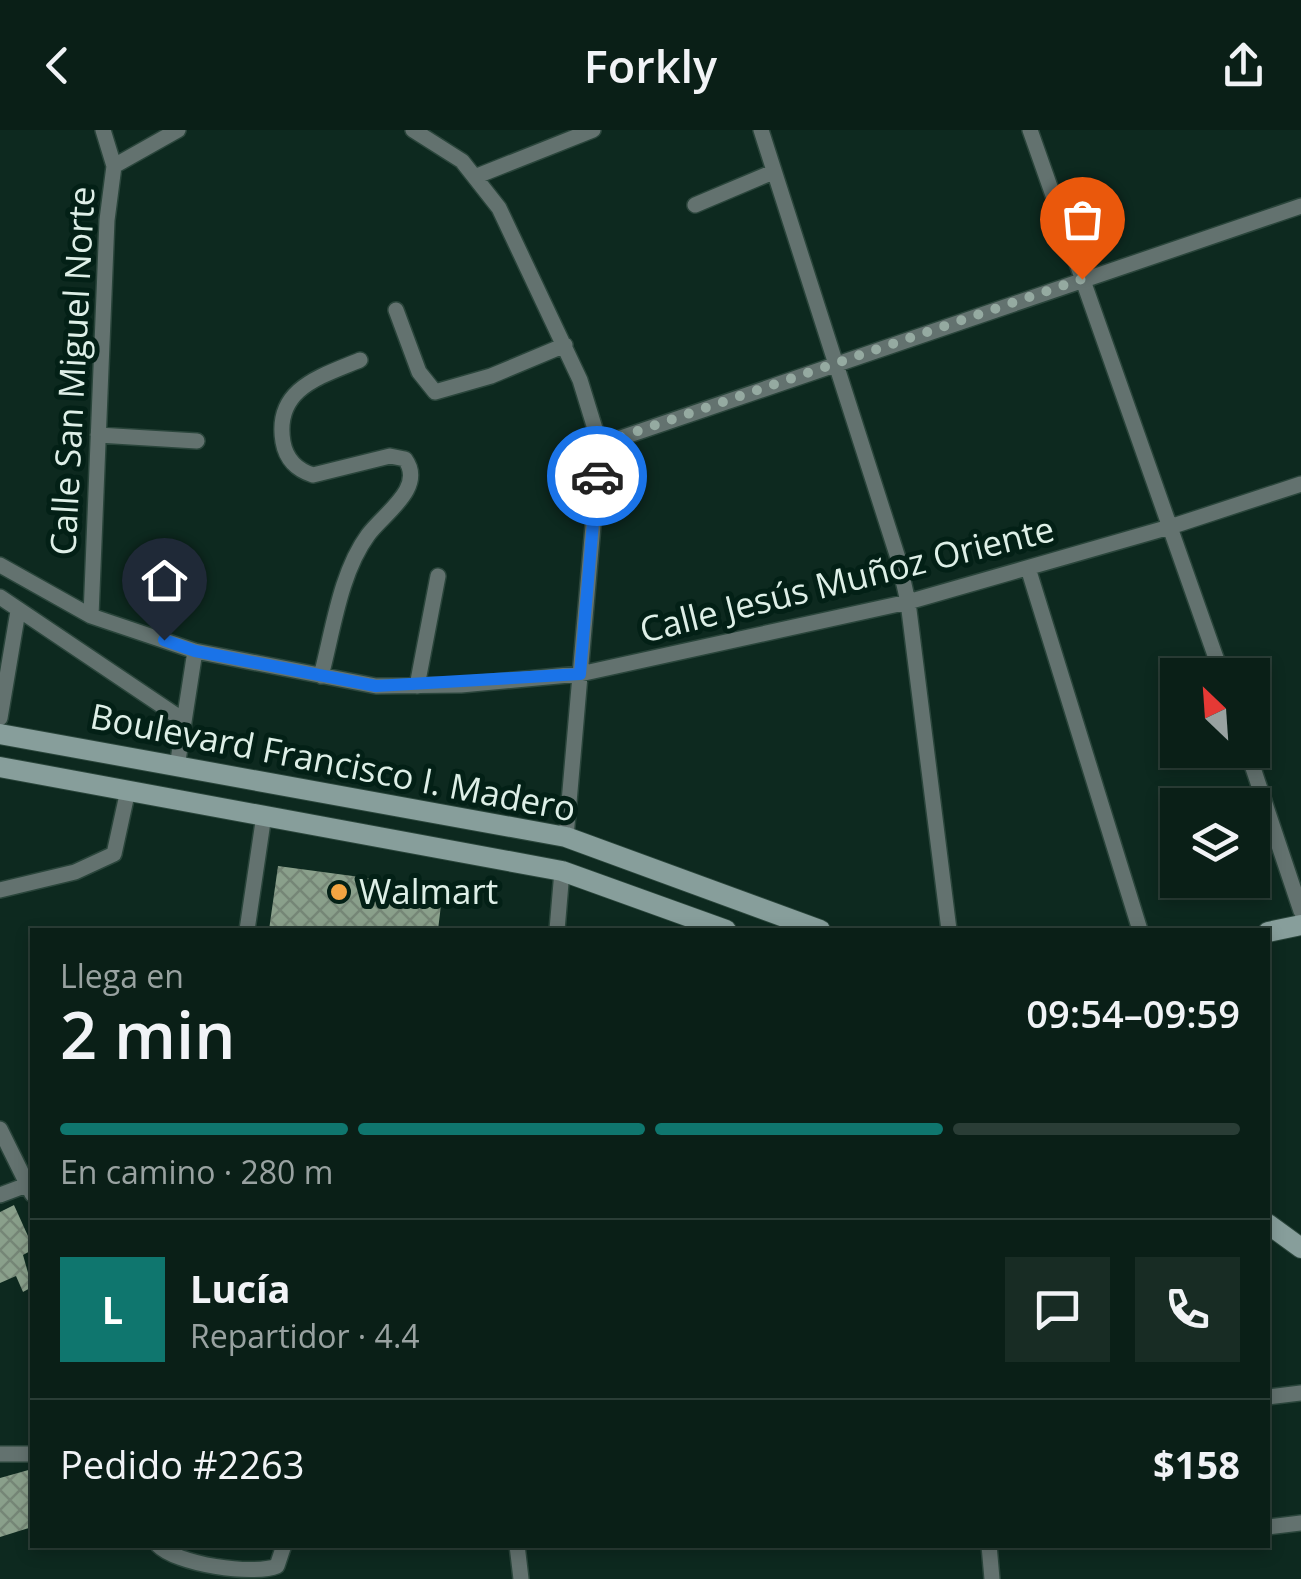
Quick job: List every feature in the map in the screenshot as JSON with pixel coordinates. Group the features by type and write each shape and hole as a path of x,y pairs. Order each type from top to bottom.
{"main road":[{"name":"Boulevard Francisco I. Madero","path":"0,734 566,836 815,928"},
{"name":"Boulevard Francisco I. Madero","path":"0,766 562,871 720,928"},
{"path":"1270,932 1301,924"},
{"path":"1270,1226 1301,1248"}],"street":[{"name":"Calle San Miguel Norte","path":"91,616 107,220 114,166 103,130"},
{"path":"114,166 178,130"},
{"path":"413,130 477,176 498,208 565,345 600,444 566,836"},
{"path":"477,176 593,130"},
{"path":"761,130 886,515 908,602 949,928"},
{"path":"1030,130 1174,526 1217,658"},
{"path":"695,205 772,172"},
{"path":"600,444 1301,206"},
{"path":"396,310 419,372 435,392 491,376 565,345"},
{"path":"321,676 357,553 408,489 411,471 405,459 390,456 313,475 300,471 283,444 282,416 286,401 298,389 360,360"},
{"path":"98,435 197,441"},
{"name":"Calle Jesús Muñoz Oriente","path":"0,566 91,616 195,651 376,686 417,686 580,674 908,602 1174,526 1301,484"},
{"path":"1028,568 1139,928"},
{"path":"417,686 438,576"},
{"path":"0,597 183,720"},
{"path":"0,718 18,611"},
{"path":"177,766 195,651"},
{"path":"1253,768 1301,911"},
{"path":"0,890 74,872 114,854 128,790"},
{"path":"247,928 264,815"},
{"path":"557,928 562,871"},
{"path":"0,1129 30,1185"},
{"path":"0,1195 30,1187"},
{"path":"1270,1396 1301,1393"},
{"path":"0,1454 30,1454"},
{"path":"1270,1527 1301,1523"},
{"path":"164,1548 186,1560 256,1570 277,1566 283,1548"},
{"path":"517,1548 521,1579"},
{"path":"989,1548 992,1579"}],"building":[{"name":"Walmart","path":"278,866 405,883 402,901 441,905 438,928 269,928"},
{"path":"14,1205 30,1241 30,1251 23,1255 30,1288 23,1292 16,1276 0,1283 0,1212"},
{"path":"30,1470 30,1528 0,1537 0,1478"}],"way so far":[{"path":"597,476 600,444 1082,279"}],"place":[{"name":"Walmart","path":"339,892"}],"route":[{"path":"164,640 195,651 376,686 580,674 597,476"}]}
